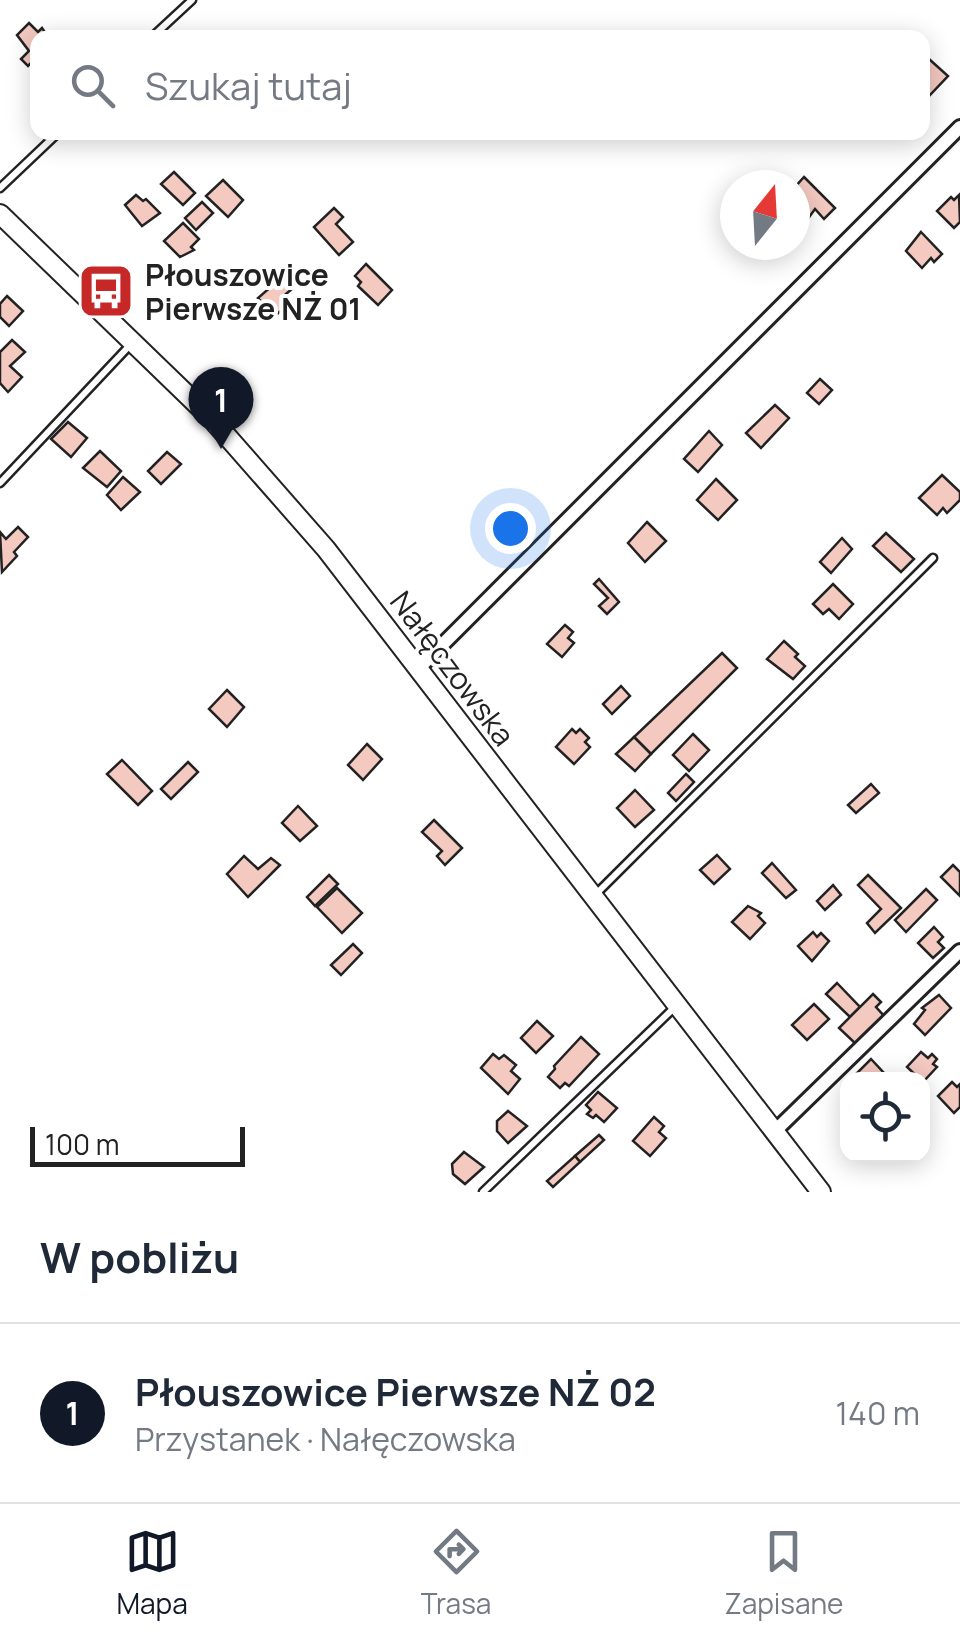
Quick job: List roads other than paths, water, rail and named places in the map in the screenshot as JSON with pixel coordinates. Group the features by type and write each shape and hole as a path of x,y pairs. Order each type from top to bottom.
{"main road":[{"name":"Nałęczowska","path":"0,214 211,418 276,490 419,668 820,1192"}],"street":[{"path":"419,668 960,127"},
{"path":"774,1132 960,951"}],"lane":[{"path":"160,30 192,0"},
{"path":"0,188 51,140"},
{"path":"0,483 133,342"},
{"path":"594,896 933,558"},
{"path":"482,1192 677,1005"}],"place":[{"name":"Płouszowice Pierwsze NŻ 01","path":"106,291"},
{"name":"Płouszowice Pierwsze NŻ 02","path":"221,449"}]}
